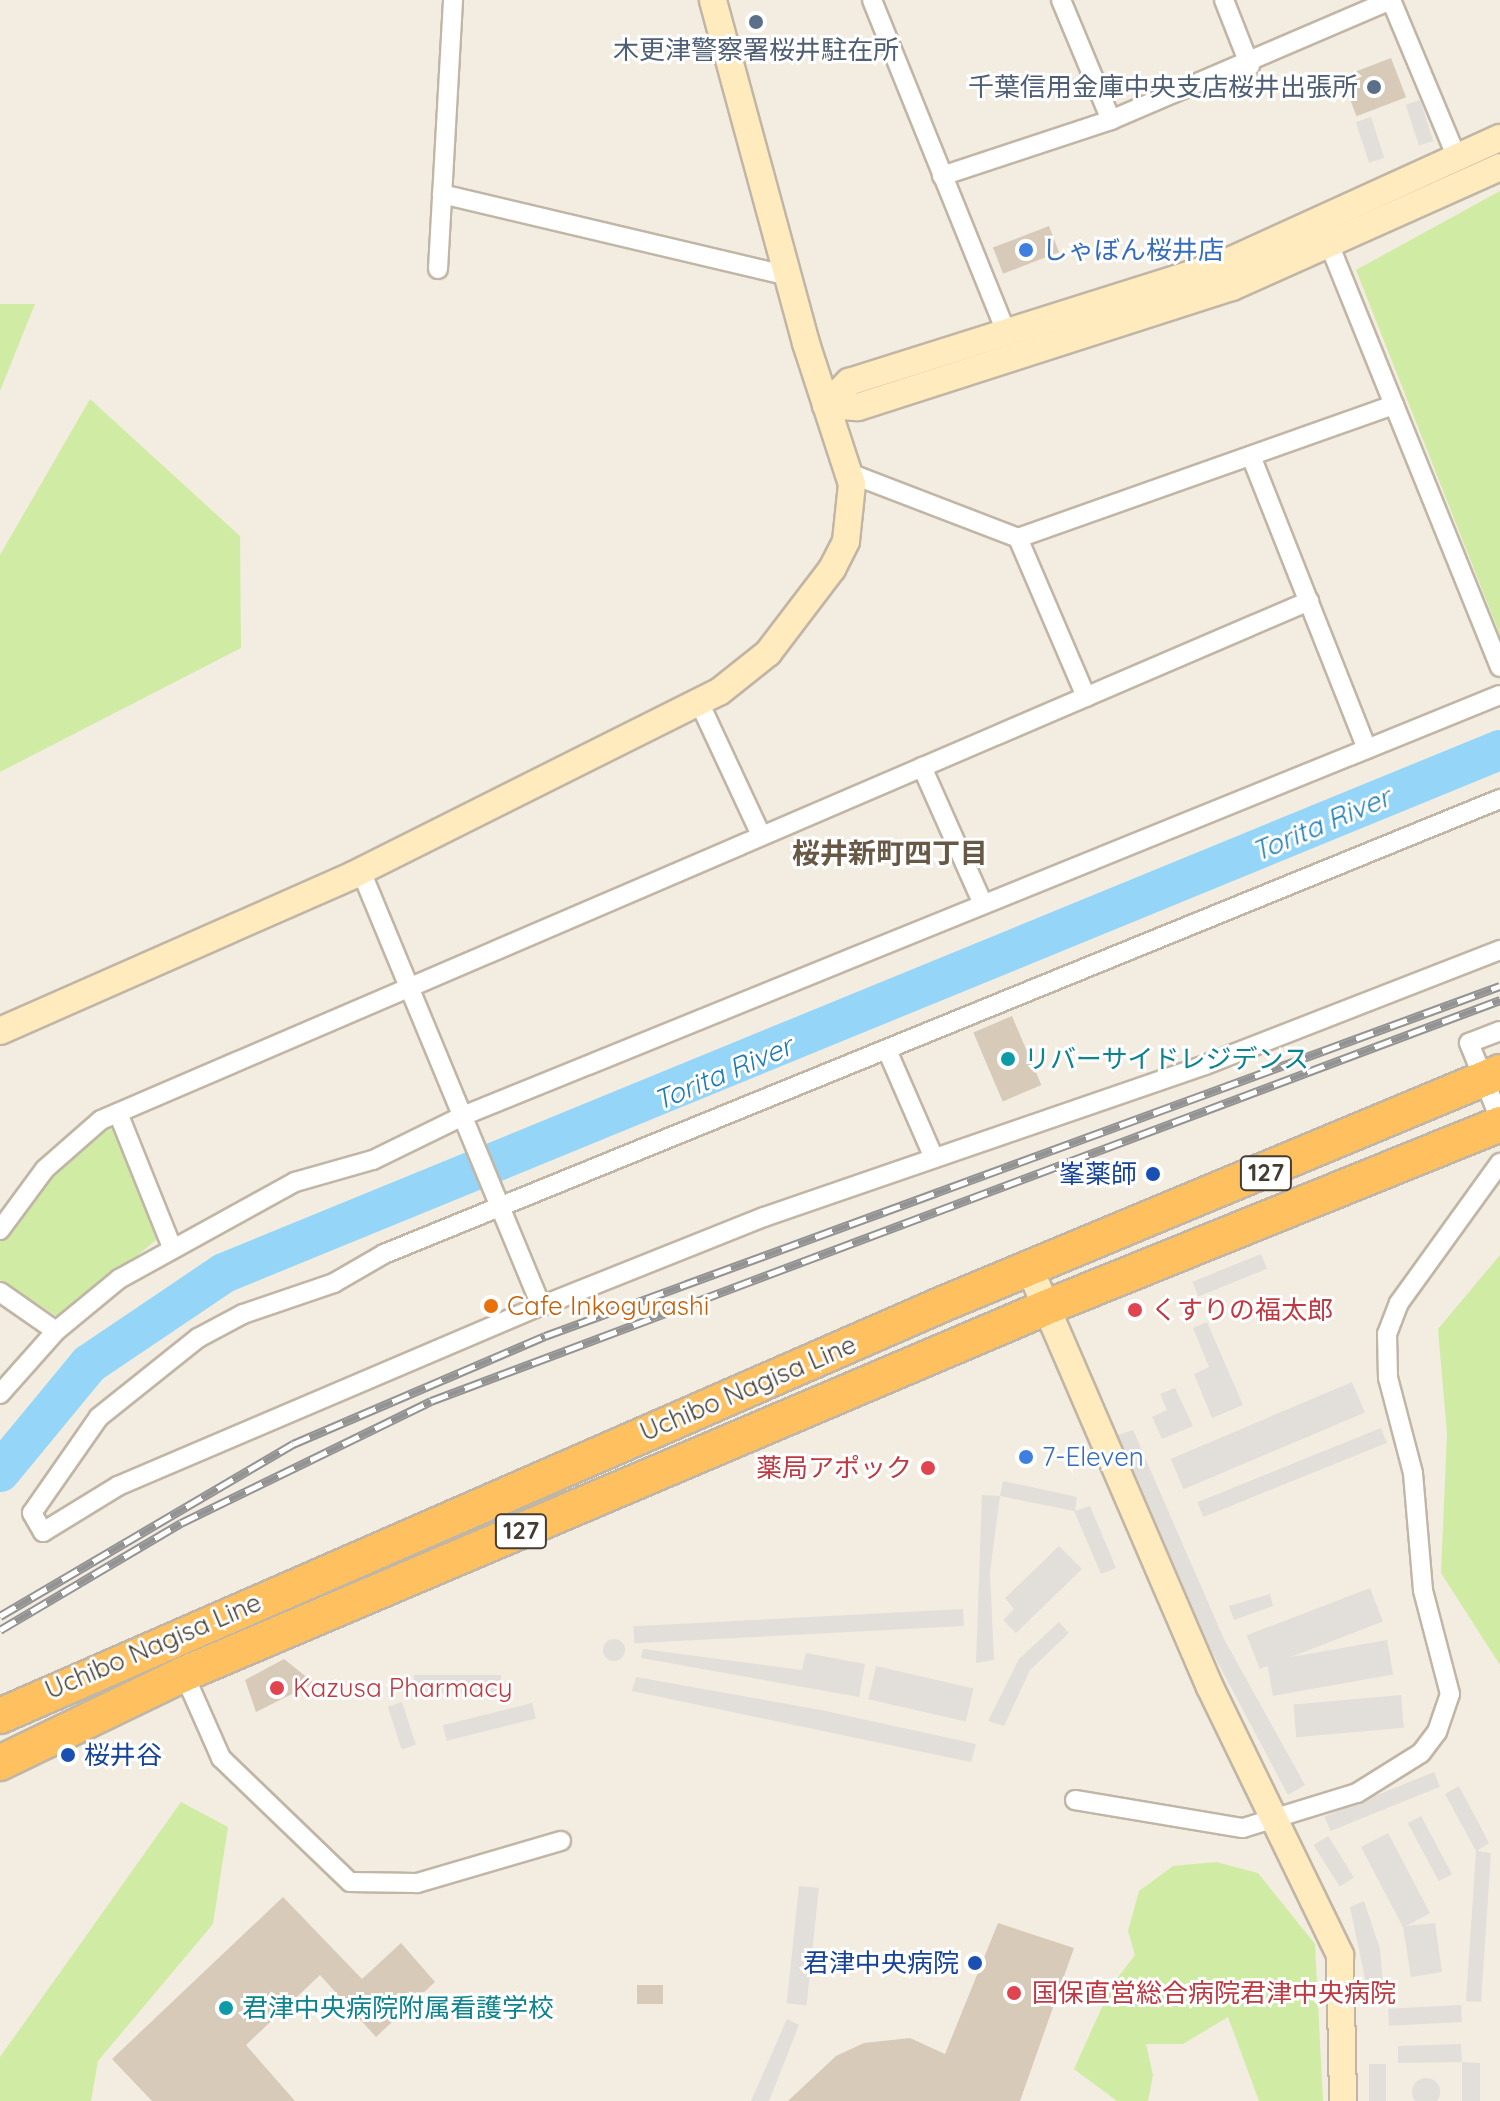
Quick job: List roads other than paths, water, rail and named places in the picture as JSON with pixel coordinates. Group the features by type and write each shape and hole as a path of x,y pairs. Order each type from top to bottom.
{"highway":[{"name":"Uchibo Nagisa Line","path":"0,1716 1029,1267 1491,1076"},
{"name":"Uchibo Nagisa Line","path":"0,1763 184,1674 1045,1308 1500,1122"}],"street":[{"path":"438,269 453,0"},
{"path":"0,1031 361,871 699,702 768,653 832,569 846,541 849,473 788,276 713,0"},
{"path":"872,0 1006,331"},
{"path":"1061,0 1111,120"},
{"path":"1224,0 1250,66"},
{"path":"942,176 1111,120 1250,66 1391,0 1458,160"},
{"path":"826,405 858,407 1232,287 1500,138"},
{"path":"826,405 849,382 1223,264 1325,236 1500,167"},
{"path":"442,194 788,276"},
{"path":"1325,236 1500,667"},
{"path":"849,473 1018,538 1394,405"},
{"path":"1251,456 1367,749"},
{"path":"1018,538 1086,697"},
{"path":"0,1230 71,1142 118,1113 409,984 1309,601"},
{"path":"0,1394 56,1331 171,1245 295,1182 373,1160 983,904 1500,695"},
{"path":"699,702 761,835"},
{"path":"922,767 983,904"},
{"path":"1500,799 887,1050 501,1202 198,1338 99,1417 32,1513 43,1532 118,1486 541,1306 1500,950"},
{"path":"361,871 501,1202 541,1306"},
{"path":"1500,1031 1469,1043 1491,1076 1500,1122"},
{"path":"887,1050 934,1158"},
{"path":"118,1113 171,1245"},
{"path":"1075,1800 1243,1828 1357,1793 1421,1753 1441,1719 1450,1694 1423,1590 1412,1462 1388,1378 1387,1334 1399,1303 1500,1163"},
{"path":"1029,1267 1274,1819 1340,1955 1343,2101"},
{"path":"0,1292 56,1331"},
{"path":"184,1674 221,1758 350,1882 417,1883 561,1841"}],"waterway":[{"name":"Torita River","path":"0,1472 89,1364 224,1273 1500,750"}],"railway":[{"path":"0,1616 293,1444 545,1336 1500,986"},
{"path":"0,1630 181,1523 431,1401 1500,1000"}],"place":[{"name":"木更津警察署桜井駐在所","path":"756,22"},
{"name":"千葉信用金庫中央支店桜井出張所","path":"1374,87"},
{"name":"しゃぼん桜井店","path":"1026,250"},
{"name":"リバーサイドレジデンス","path":"1008,1059"},
{"name":"峯薬師","path":"1153,1174"},
{"name":"Cafe Inkogurashi","path":"491,1306"},
{"name":"くすりの福太郎","path":"1135,1310"},
{"name":"7-Eleven","path":"1026,1457"},
{"name":"薬局アポック","path":"928,1468"},
{"name":"Kazusa Pharmacy","path":"277,1688"},
{"name":"桜井谷","path":"68,1755"},
{"name":"君津中央病院","path":"975,1963"},
{"name":"国保直営総合病院君津中央病院","path":"1014,1993"},
{"name":"君津中央病院附属看護学校","path":"226,2008"}],"district":[{"name":"桜井新町四丁目","path":"890,853"}]}
